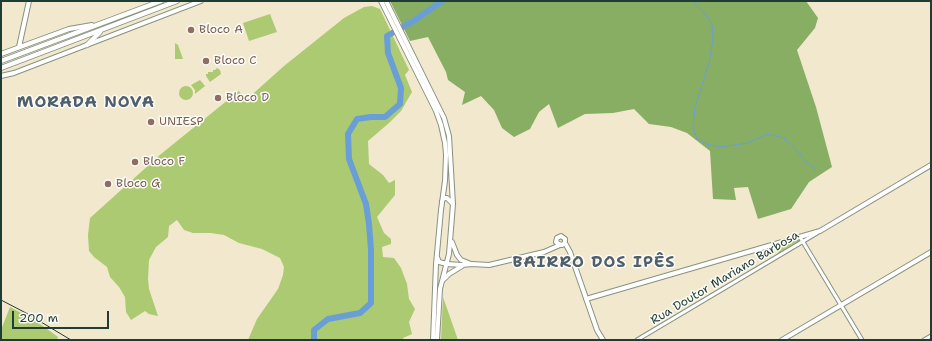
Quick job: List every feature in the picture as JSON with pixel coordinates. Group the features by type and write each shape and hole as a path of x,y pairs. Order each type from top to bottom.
{"highway":[{"path":"1,61 104,24 161,1"},
{"path":"1,68 177,1"},
{"path":"87,45 103,29"}],"main road":[{"path":"19,47 29,1"},
{"path":"1,76 14,73 201,1"},
{"path":"381,1 396,24"},
{"path":"386,1 436,111 441,125 446,155 445,181 437,255 433,340"},
{"path":"1,54 69,29 104,24"},
{"path":"403,40 446,125 450,148 453,204 451,238 439,301 438,340"},
{"path":"586,299 722,258 820,231 931,165"},
{"path":"442,201 443,199 447,198 453,204"},
{"path":"437,255 440,262 447,264 494,265 540,252 562,244 565,239 563,236 558,237 550,246 540,252"},
{"path":"451,238 453,249 461,260 472,264"},
{"path":"556,240 557,243 562,244 570,252 597,330 603,340"},
{"path":"782,340 931,252"},
{"path":"442,281 462,265"}],"street":[{"name":"Rua Doutor Mariano Barbosa","path":"637,340 820,231"},
{"path":"800,237 862,340"},
{"path":"924,340 931,336"}],"green space":[{"path":"390,1 806,1 818,18 815,28 797,50 816,107 832,167 809,182 791,209 758,219 748,187 734,188 736,200 713,199 710,151 687,133 671,127 649,124 634,109 613,113 585,114 558,128 549,104 539,112 530,129 514,137 502,128 494,110 481,96 462,105 465,92 448,80 446,72 428,37 410,41"},
{"path":"372,6 380,9 409,70 405,75 412,92 401,111 368,141 369,164 383,175 389,183 395,180 395,195 377,217 384,233 391,239 391,244 382,247 383,257 394,258 401,268 407,284 409,299 415,309 409,322 412,334 403,338 403,340 248,340 257,319 278,289 284,267 280,258 262,249 239,243 224,235 193,233 184,230 177,220 169,226 168,237 156,247 149,260 149,289 158,316 149,314 145,311 131,320 126,312 125,297 110,277 107,267 89,251 88,235 90,218 161,154 239,91 246,100 284,66 344,18 364,7"},
{"path":"270,14 277,32 249,41 243,23"},
{"path":"175,43 178,45 183,59 175,59"},
{"path":"217,68 220,70 221,74 210,82 206,74 208,74 208,72 213,72 213,70"},
{"path":"200,80 205,86 195,94 195,90 191,85"},
{"path":"186,86 191,88 193,93 191,98 186,100 181,98 179,93 181,88"},
{"path":"799,238 799,242 779,254 775,245"},
{"path":"443,297 458,340 441,340"},
{"path":"10,307 36,321 58,337 57,340 1,340 1,330"}],"waterway":[{"path":"314,340 314,330 328,319 360,313 371,303 371,250 369,224 366,204 349,159 348,134 357,119 385,117 400,104 401,88 388,53 387,36 415,20 442,1"},
{"path":"693,1 712,24 713,40 709,63 695,107 693,127 697,139 706,144 720,147 748,143 767,134 784,138 796,149 807,163 816,169"}],"tram line":[{"path":"1,300 71,340"}],"place":[{"name":"Bloco A","path":"191,30"},
{"name":"Bloco C","path":"206,61"},
{"name":"Bloco D","path":"218,98"},
{"name":"UNIESP","path":"151,122"},
{"name":"Bloco F","path":"135,162"},
{"name":"Bloco G","path":"108,184"}],"district":[{"name":"MORADA NOVA","path":"86,103"},
{"name":"BAIRRO DOS IPÊS","path":"594,263"}]}
